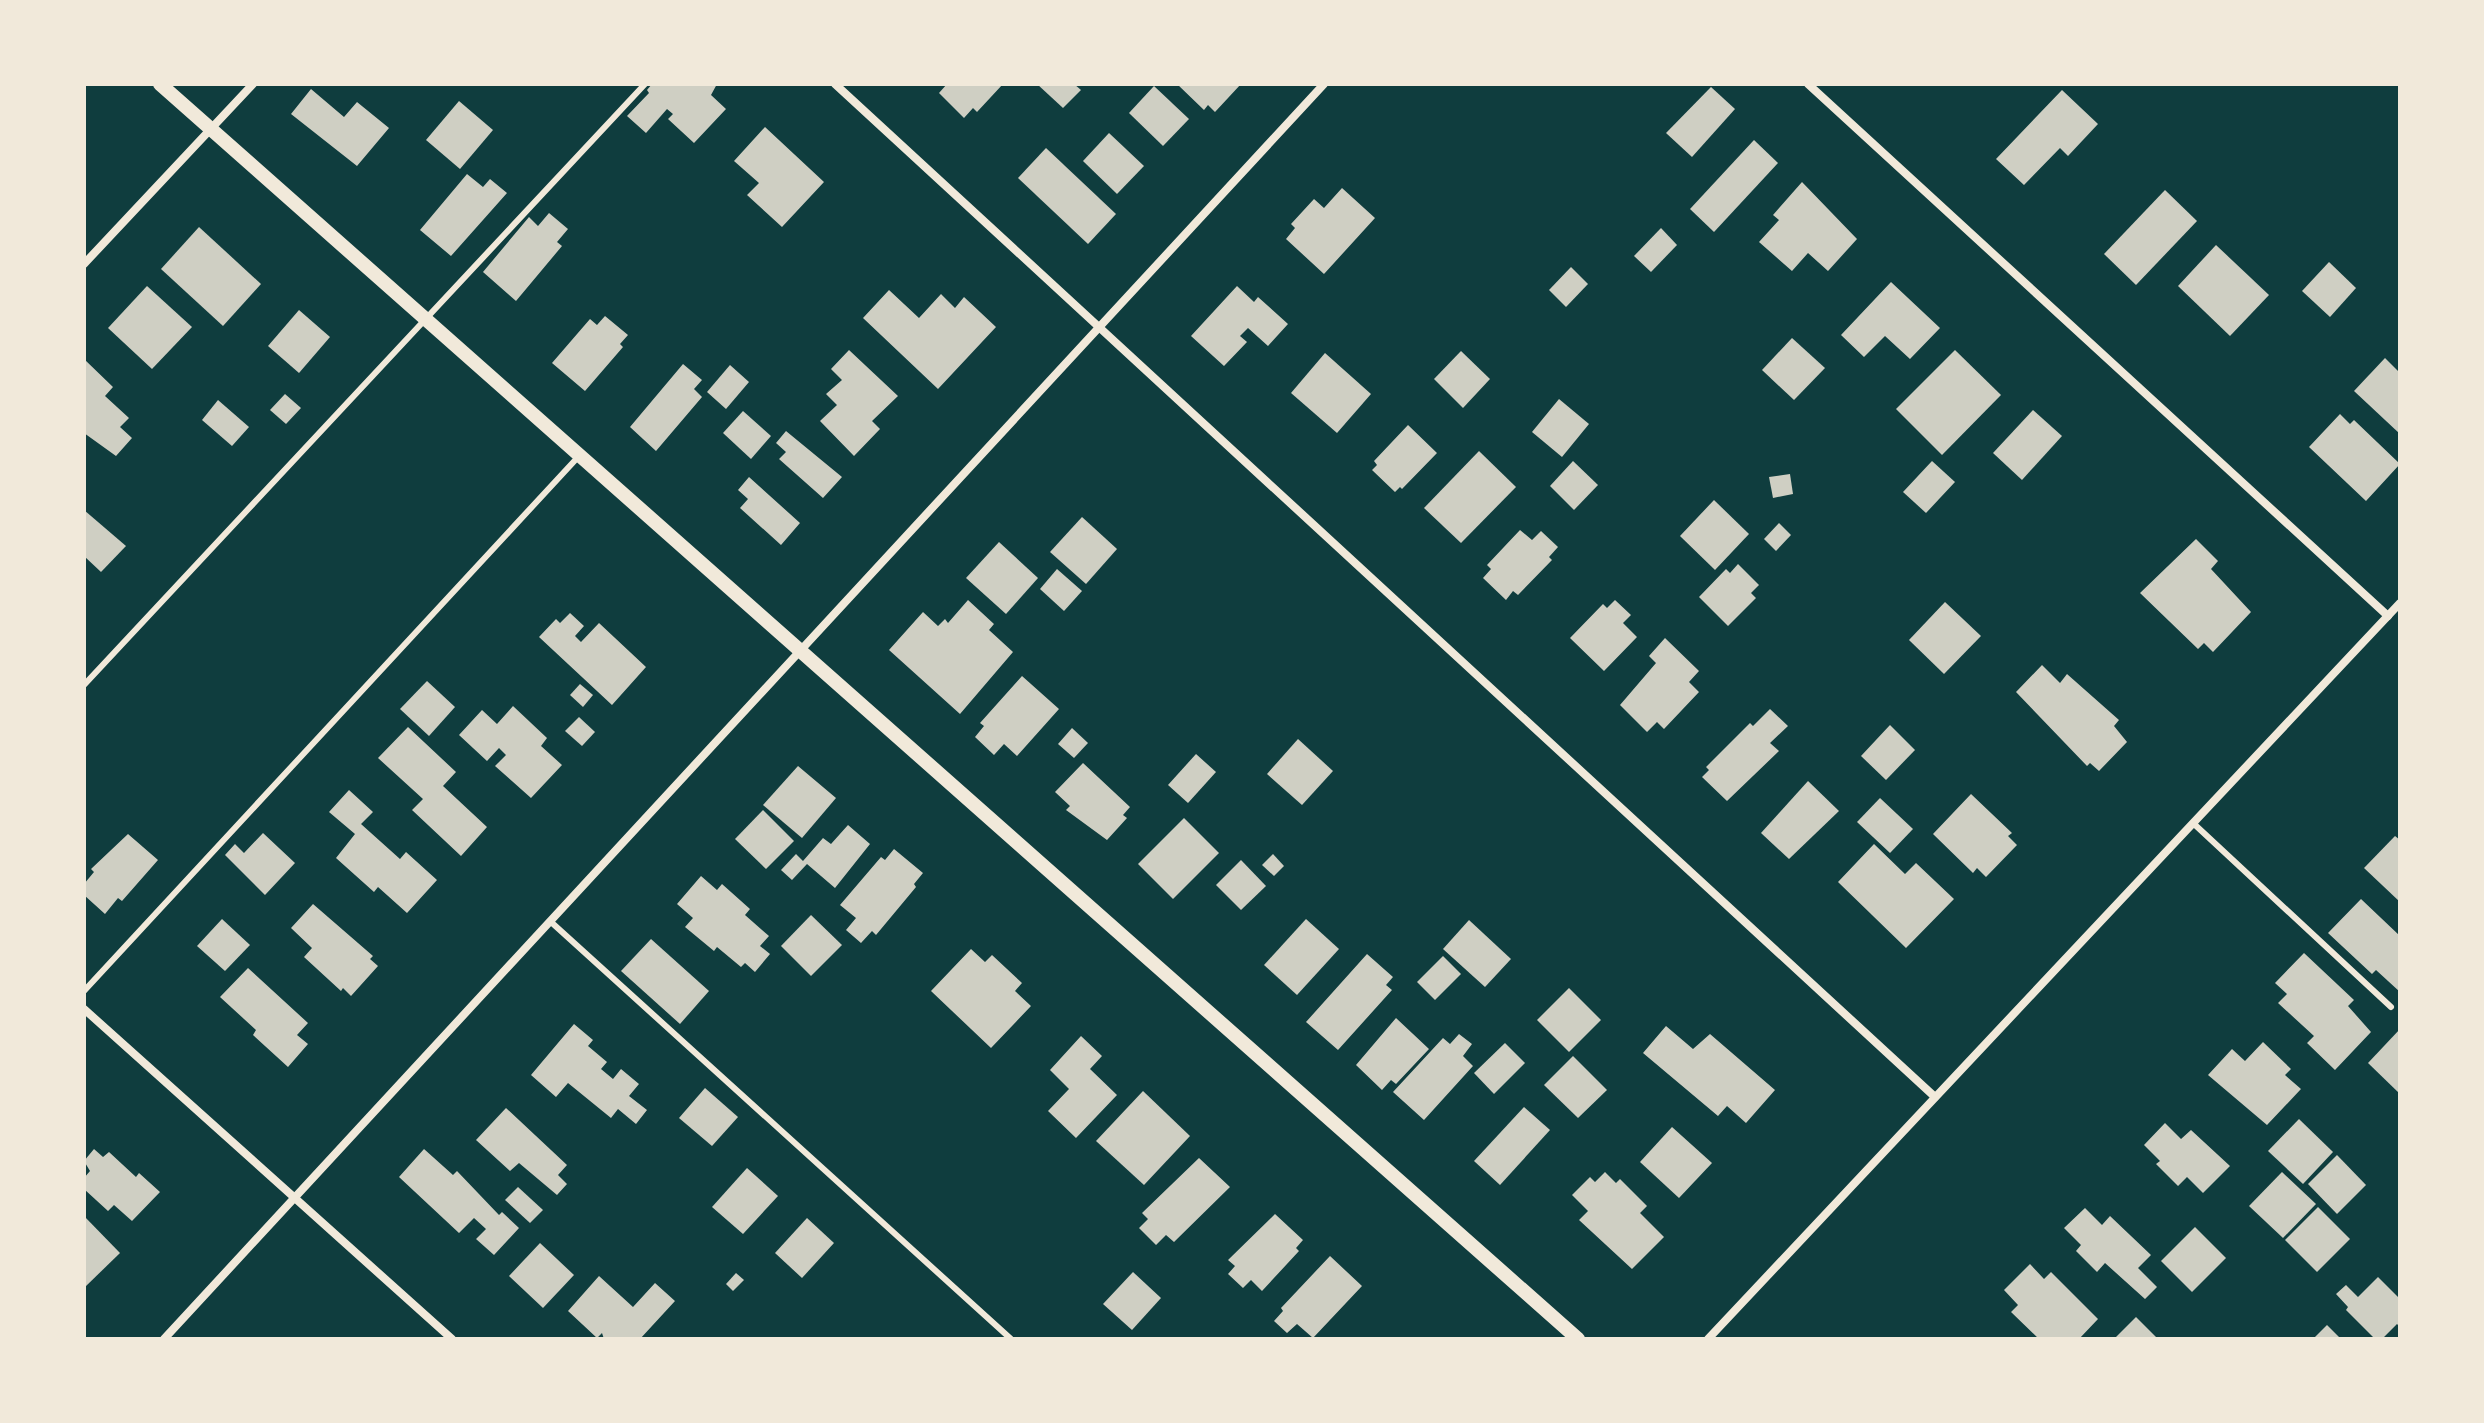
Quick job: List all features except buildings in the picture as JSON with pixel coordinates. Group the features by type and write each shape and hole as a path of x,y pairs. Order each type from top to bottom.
{"street":[{"path":"160,84 1578,1339"},
{"path":"84,264 253,84"},
{"path":"835,84 1935,1097"},
{"path":"164,1339 802,653 1097,327 1324,84"},
{"path":"1808,84 2388,616"},
{"path":"1708,1339 2400,603"},
{"path":"84,1009 452,1339"}],"lane":[{"path":"84,685 645,84"},
{"path":"84,991 243,814 579,455"},
{"path":"2193,823 2391,1007"},
{"path":"551,922 1011,1339"}]}
